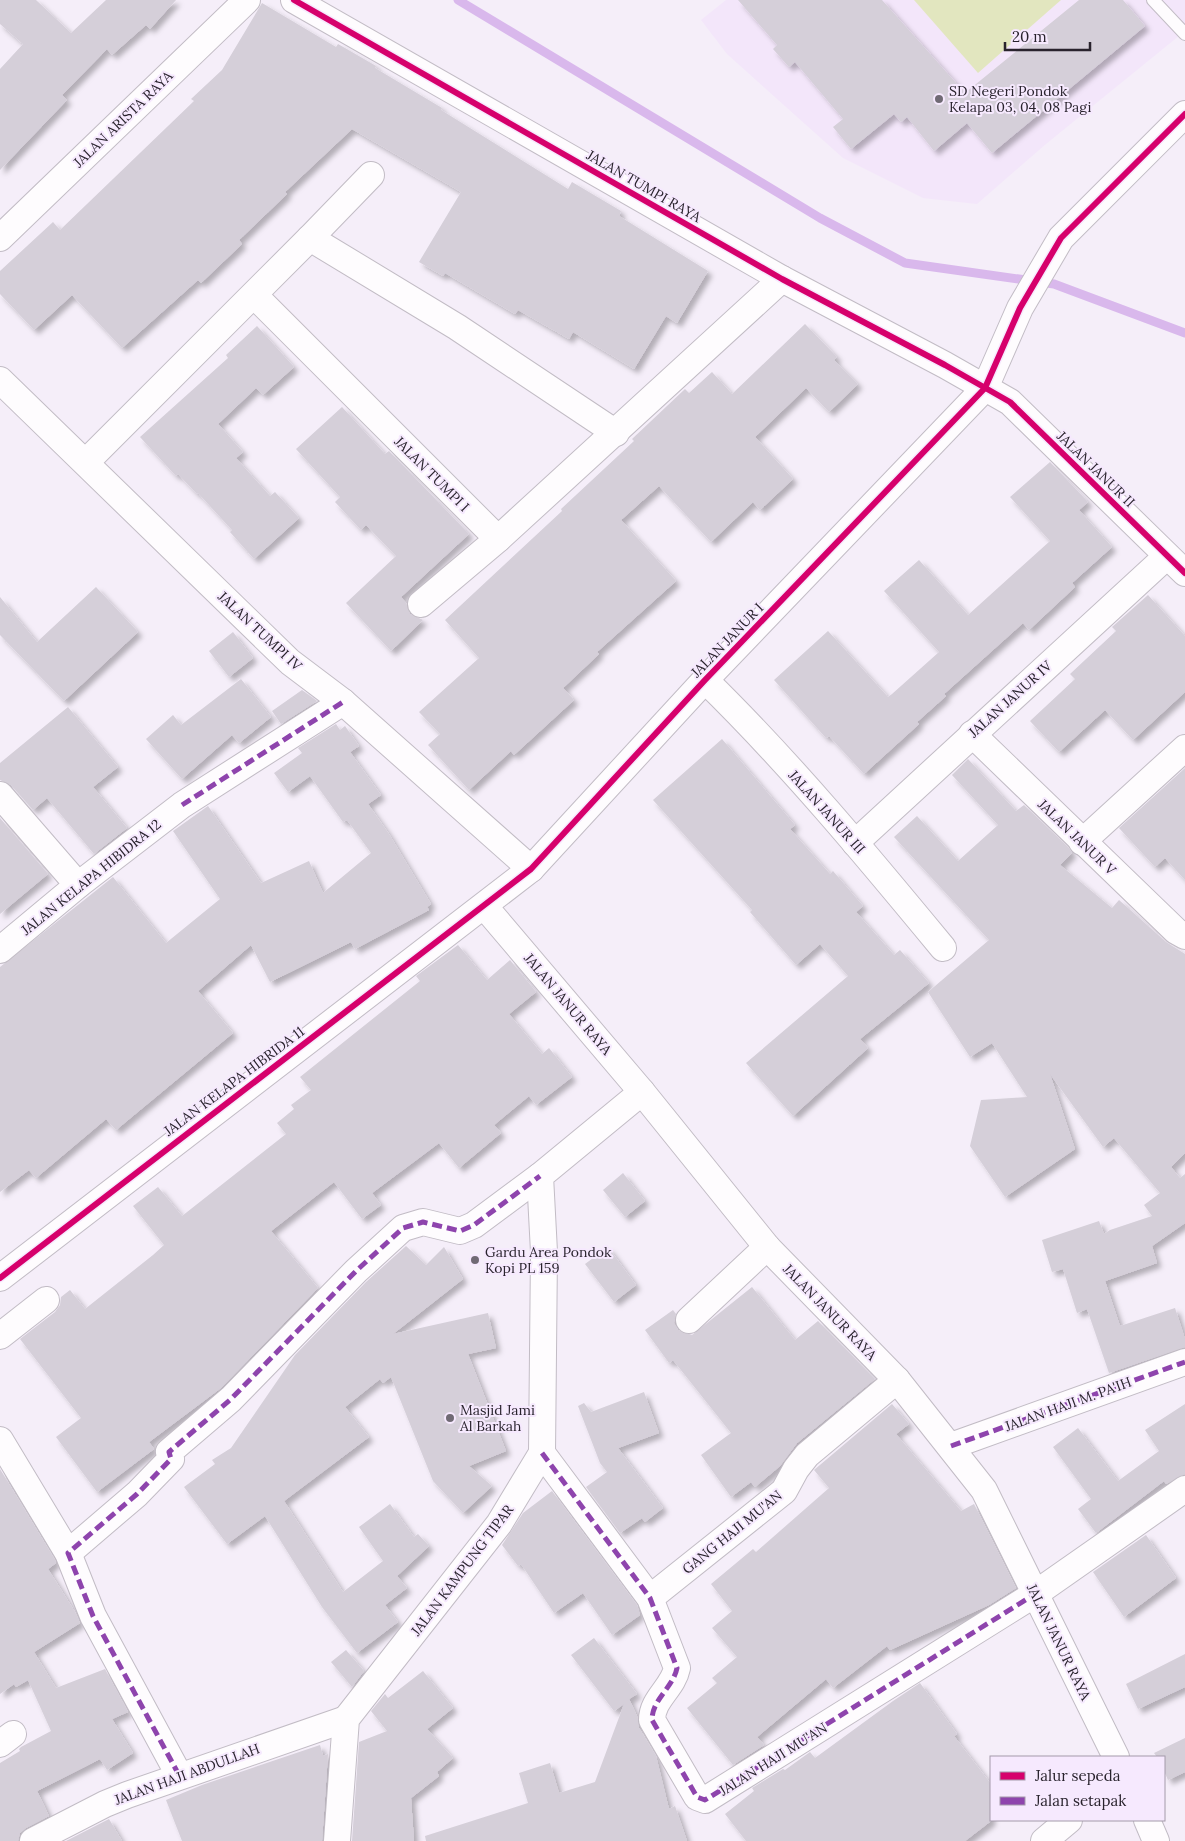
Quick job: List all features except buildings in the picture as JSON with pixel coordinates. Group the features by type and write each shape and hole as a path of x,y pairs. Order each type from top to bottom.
{"street":[{"name":"JALAN ARISTA RAYA","path":"0,238 247,0"},
{"name":"JALAN TUMPI RAYA","path":"294,0 782,279 985,388"},
{"path":"985,388 1020,308 1061,238 1185,114"},
{"path":"86,462 254,295 371,175"},
{"path":"310,238 457,327 616,432"},
{"path":"421,604 498,539 782,279"},
{"name":"JALAN TUMPI I","path":"254,295 498,539"},
{"name":"JALAN TUMPI IV","path":"0,380 290,662 343,702 531,869"},
{"name":"JALAN JANUR II","path":"985,388 1010,402 1176,565"},
{"name":"JALAN JANUR I","path":"485,907 531,869 706,680 985,388"},
{"name":"JALAN JANUR IV","path":"855,843 972,734 1176,565"},
{"name":"JALAN JANUR III","path":"706,680 855,843 943,948"},
{"name":"JALAN KELAPA HIBIDRA 12","path":"0,950 78,885 182,805 343,702"},
{"name":"JALAN JANUR V","path":"972,734 1082,842 1176,931 1185,936"},
{"path":"1082,842 1185,748"},
{"path":"0,795 78,885"},
{"name":"JALAN JANUR RAYA","path":"485,907 642,1092 767,1247 897,1380 984,1490 1116,1756"},
{"name":"JALAN KELAPA HIBRIDA 11","path":"0,1278 485,907"},
{"path":"68,1553 137,1494 171,1460 169,1452 231,1398 356,1271 403,1228 423,1222 460,1231 474,1225 540,1176 642,1092"},
{"path":"540,1176 544,1252 542,1453 650,1598"},
{"path":"689,1320 767,1247"},
{"path":"0,1336 46,1300"},
{"name":"JALAN HAJI M. PA'IH","path":"950,1446 1185,1362"},
{"name":"GANG HAJI MU'AN","path":"650,1598 784,1491 796,1468 806,1455 897,1380"},
{"path":"0,1440 68,1553 93,1616 179,1775"},
{"name":"JALAN KAMPUNG TIPAR","path":"346,1719 499,1524 542,1453"},
{"path":"1035,1594 1185,1489"},
{"name":"JALAN HAJI MU'AN","path":"650,1598 677,1668 675,1677 654,1706 652,1720 697,1796 705,1800 1035,1594"},
{"path":"337,1841 346,1719"},
{"name":"JALAN HAJI ABDULLAH","path":"33,1841 105,1804 179,1775 346,1719"},
{"path":"1044,1841 1068,1821"},
{"path":"1147,1821 1156,1841"}],"lane":[{"path":"1153,0 1185,34"}],"shaded area":[{"name":"SD Negeri Pondok Kelapa 03, 04, 08 Pagi","path":"726,0 1185,0 1185,31 1046,144 977,204 923,198 843,158 727,54 701,20"}],"green space":[{"path":"914,0 1061,0 978,73"}],"waterway":[{"path":"458,0 820,218 905,263 1054,284 1185,333"}],"marked path":[{"path":"182,805 343,702"},
{"path":"179,1775 93,1616 68,1553 137,1494 171,1459 169,1452 231,1399 356,1271 403,1228 423,1222 460,1231 474,1225 540,1176"},
{"path":"951,1446 1185,1362"},
{"path":"542,1453 650,1598 677,1668 671,1682 655,1706 652,1720 697,1797 705,1800 1035,1594"}],"cycle path":[{"path":"294,0 782,279 945,365 1010,402 1185,573"},
{"path":"0,1278 531,869 705,680 985,388 1020,308 1061,238 1185,114"}],"place":[{"name":"SD Negeri Pondok Kelapa 03, 04, 08 Pagi","path":"939,99"},
{"name":"Gardu Area Pondok Kopi PL 159","path":"475,1260"},
{"name":"Masjid Jami Al Barkah","path":"450,1418"}]}
